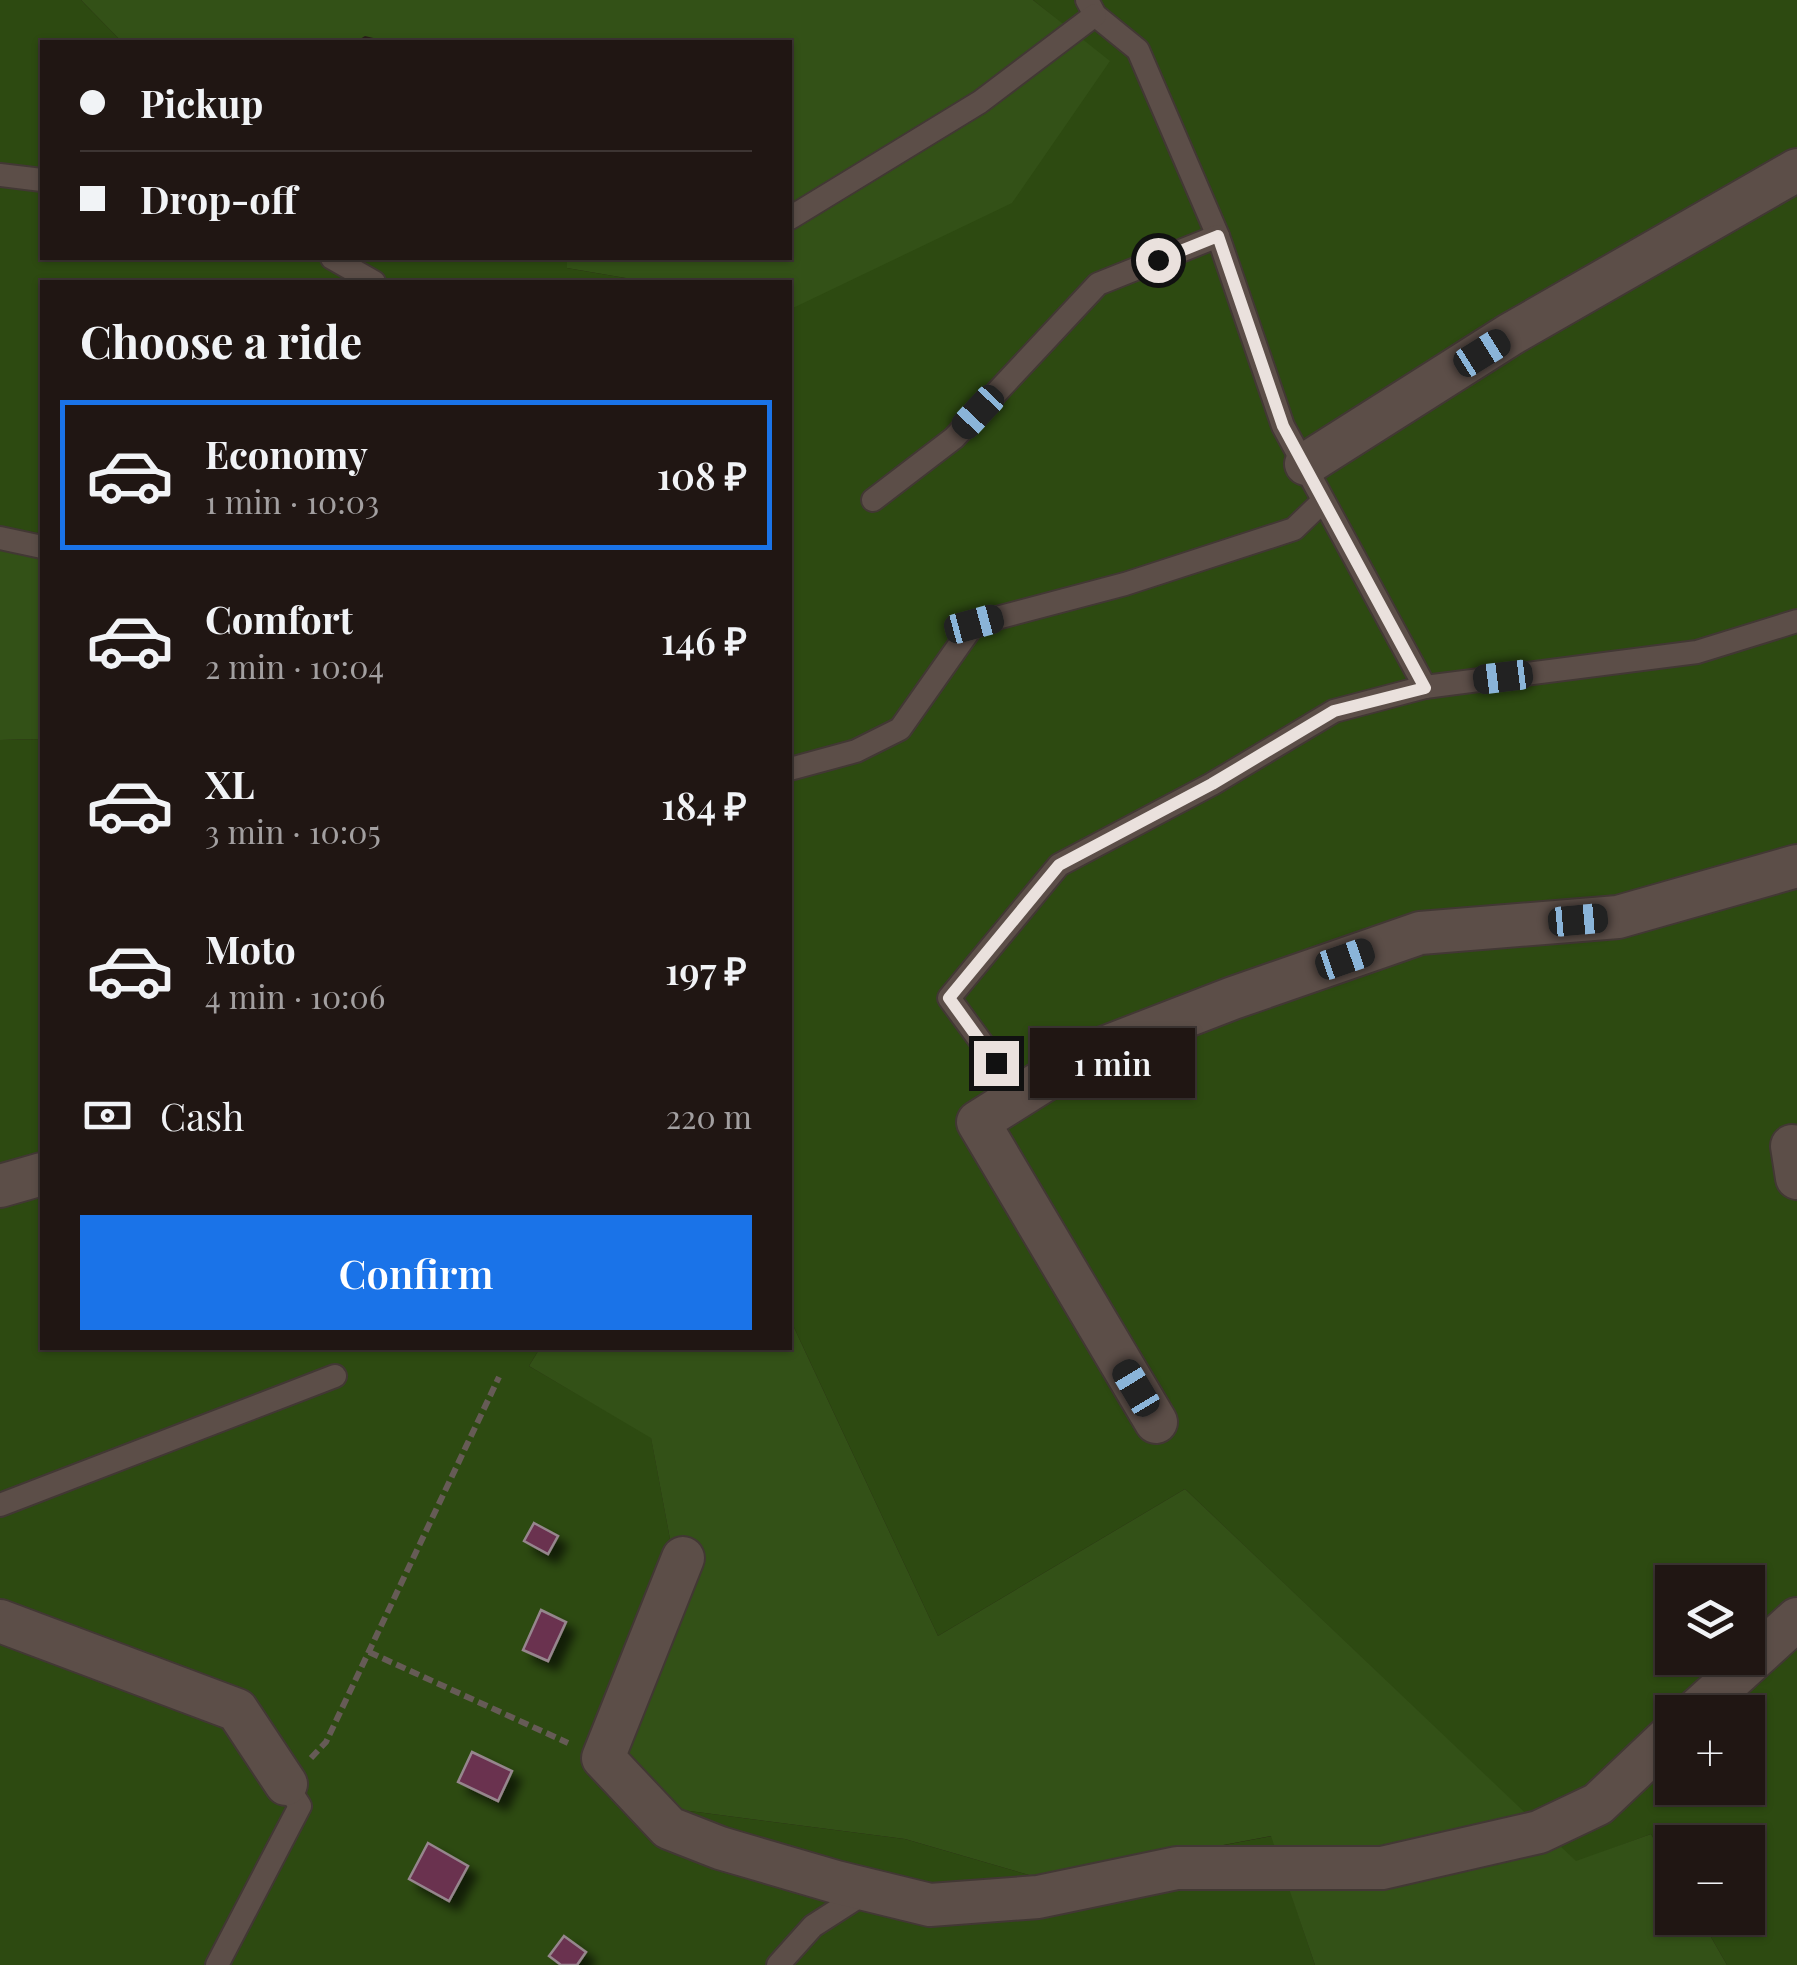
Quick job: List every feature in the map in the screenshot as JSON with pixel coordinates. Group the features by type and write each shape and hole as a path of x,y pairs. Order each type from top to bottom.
{"street":[{"path":"1314,482 1511,334 1797,170"},
{"path":"1156,1422 978,1122 1083,1056 1233,998 1420,933 1618,917 1797,866"},
{"path":"0,1186 40,1175"},
{"path":"683,1558 602,1758 669,1828 720,1848 930,1905 1038,1898 1177,1868 1382,1868 1539,1832 1598,1804 1655,1750"},
{"path":"1714,1695 1797,1619"},
{"path":"0,1621 238,1710 286,1784"}],"lane":[{"path":"792,217 980,102 1091,8 1138,50 1218,236 1283,426 1425,688"},
{"path":"0,175 40,180"},
{"path":"873,500 954,438 1098,284 1218,236"},
{"path":"336,260 370,280"},
{"path":"792,768 856,751 900,729 974,624 1124,584 1294,530 1314,482"},
{"path":"0,538 40,547"},
{"path":"1020,1096 949,998 1059,865 1212,784 1334,711 1425,688 1698,652 1797,621"},
{"path":"0,1505 335,1376"},
{"path":"217,1965 300,1806 286,1784"},
{"path":"778,1965 812,1926 869,1890"}],"path":[{"path":"286,1784 326,1742 499,1377"},
{"path":"369,1652 602,1758"}],"green space":[{"path":"0,0 81,0 120,40 40,40 40,260 567,260 567,268 637,280 40,280 40,533 0,528"},
{"path":"81,0 1033,0 1110,61 1012,203 792,308 792,280 637,280 567,268 567,260 792,260 792,40 382,40 365,36 358,40 120,40"},
{"path":"1033,0 1797,0 1797,1965 1727,1965 1710,1935 1765,1935 1765,1825 1655,1825 1655,1841 1651,1834 1576,1862 1185,1489 938,1636 792,1323 792,308 1109,62"},
{"path":"0,528 40,533 40,739 0,740"},
{"path":"40,739 40,1350 539,1350 529,1366 651,1437 681,1598 682,1810 905,1839 1043,1879 1272,1836 1315,1965 0,1965 0,740"},
{"path":"792,1323 938,1636 1185,1489 1576,1861 1651,1834 1655,1841 1655,1935 1710,1935 1727,1965 1315,1965 1271,1836 1043,1879 905,1839 682,1810 627,1754 681,1598 651,1438 529,1366 539,1350 792,1350"}],"building":[{"path":"534,1523 558,1536 548,1554 524,1541"},
{"path":"541,1610 566,1622 548,1661 523,1650"},
{"path":"472,1752 512,1771 498,1801 458,1782"},
{"path":"428,1843 468,1866 449,1901 409,1879"},
{"path":"564,1936 586,1952 577,1965 561,1965 549,1956"}],"route":[{"path":"996,1063 949,998 1059,865 1212,784 1334,711 1425,688 1283,426 1218,236 1158,260"}]}
